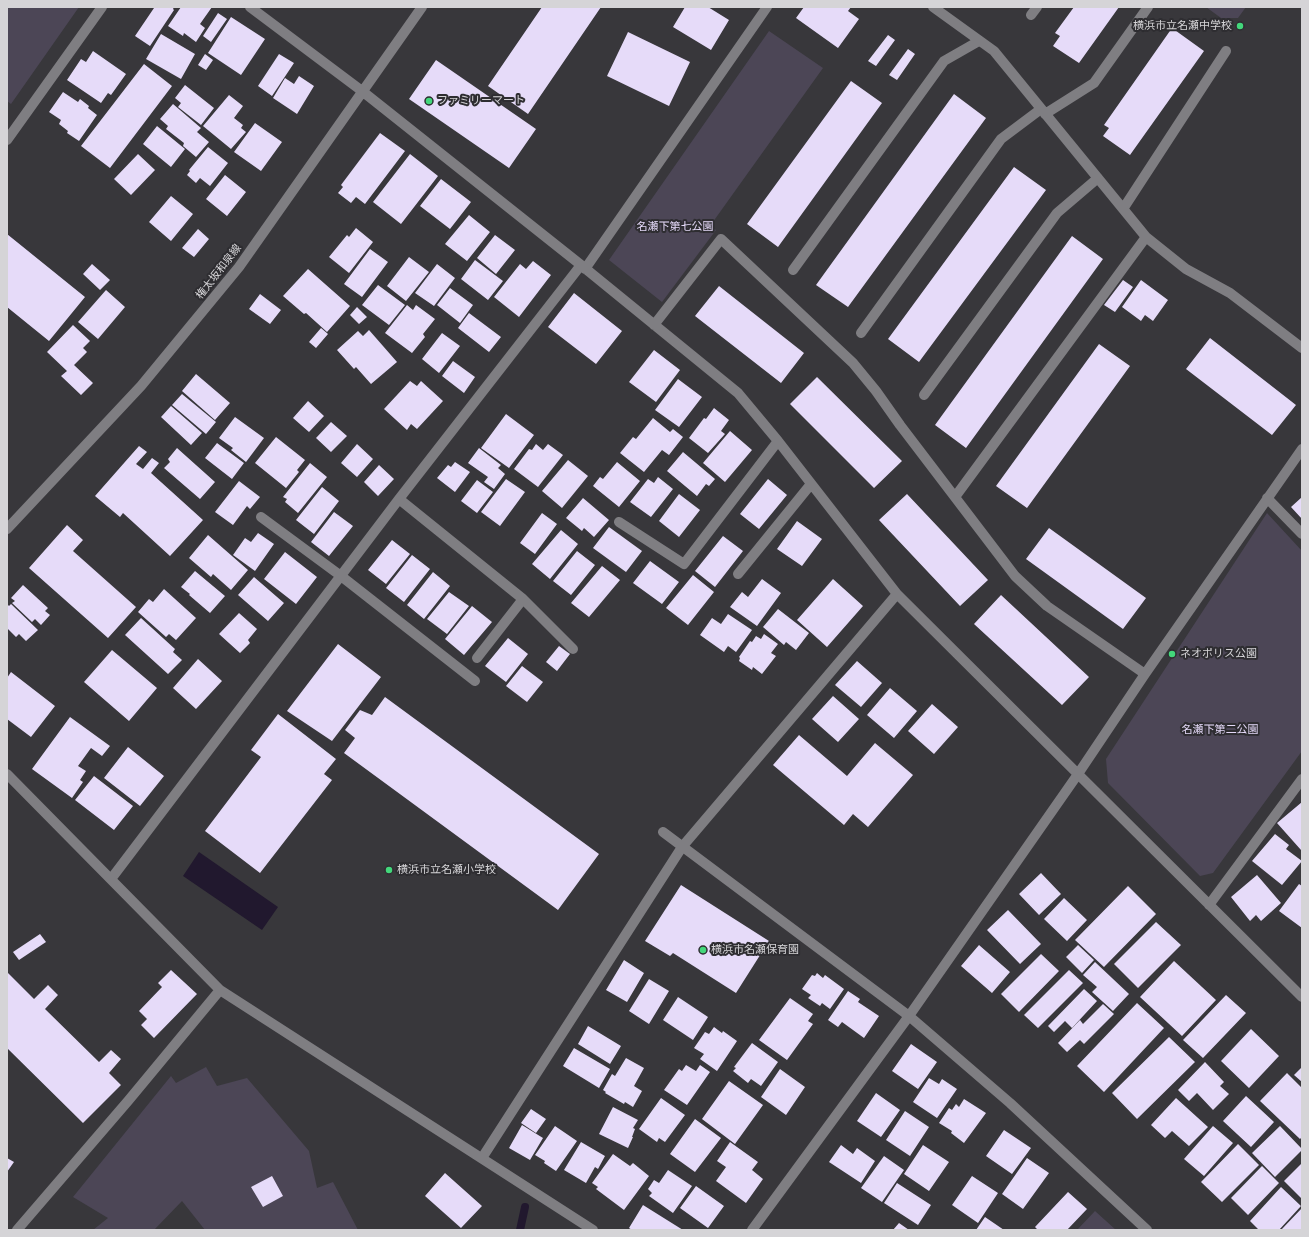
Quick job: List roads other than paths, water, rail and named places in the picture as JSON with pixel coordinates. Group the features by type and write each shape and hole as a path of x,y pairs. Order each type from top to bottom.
{"street":[{"path":"7,140 102,7"},
{"path":"250,7 362,91 738,393 778,441 897,594 1302,997"},
{"name":"権太坂和泉線","path":"7,529 141,386 239,267 422,7"},
{"path":"112,879 399,499 583,267 767,7"},
{"path":"933,7 994,51 1146,237 1186,270 1230,293 1302,348"},
{"path":"860,333 1001,138 1094,83 1148,7"},
{"path":"793,270 944,61 979,41"},
{"path":"1123,209 1226,51"},
{"path":"924,395 1057,213 1098,178"},
{"path":"955,497 1146,237"},
{"path":"654,325 721,239 853,363 876,391 900,425 1015,576 1047,606 1145,674"},
{"path":"619,522 684,564 778,441"},
{"path":"752,1230 910,1016 1302,449"},
{"path":"738,574 811,484"},
{"path":"1267,498 1302,534"},
{"path":"399,499 523,599 573,649"},
{"path":"262,517 341,576 475,682"},
{"path":"482,1158 682,847 897,594"},
{"path":"477,658 523,599"},
{"path":"7,774 220,990 593,1230"},
{"path":"1209,905 1302,779"},
{"path":"663,832 910,1016 1010,1104 1147,1230"},
{"path":"17,1230 123,1107 220,990"}],"waterway":[{"path":"520,1230 525,1207"}],"place":[{"name":"横浜市立名瀬中学校","path":"1240,26"},
{"name":"ファミリーマート","path":"429,101"},
{"name":"ネオポリス公園","path":"1172,654"},
{"name":"横浜市立名瀬小学校","path":"389,870"},
{"name":"横浜市名瀬保育園","path":"703,950"}],"park label":[{"name":"名瀬下第七公園","path":"675,227"},
{"name":"名瀬下第二公園","path":"1220,730"}]}
